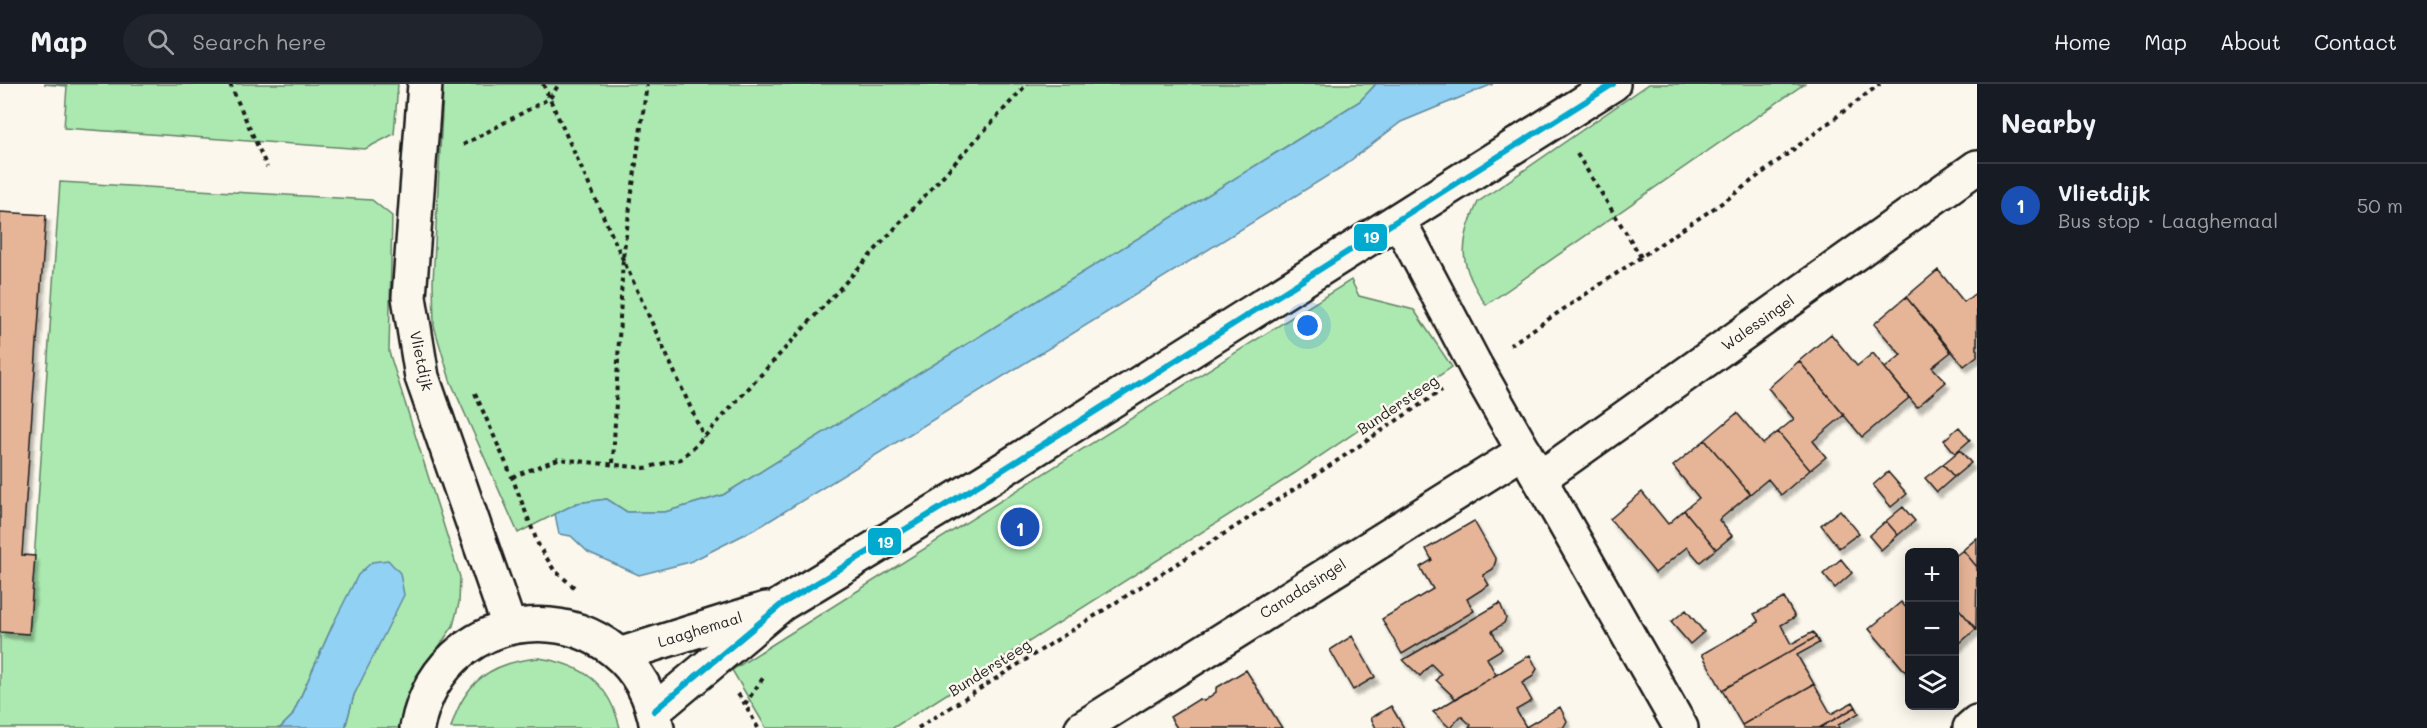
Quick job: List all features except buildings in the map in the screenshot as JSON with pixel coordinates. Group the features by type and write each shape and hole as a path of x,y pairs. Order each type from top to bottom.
{"street":[{"name":"Vlietdijk","path":"425,84 409,297 422,378 509,626"},
{"name":"Laaghemaal","path":"656,720 715,660 782,604 985,481 1613,84"},
{"name":"Walessingel","path":"1532,464 1977,167"},
{"path":"1399,221 1476,367 1681,728"},
{"name":"Canadasingel","path":"1082,728 1532,464"},
{"name":"Laaghemaal","path":"619,655 782,604"},
{"path":"417,728 420,709 430,686 446,664 475,640 509,626 548,624 584,632 619,655 639,677 656,720"},
{"path":"1970,728 1977,722"}],"path":[{"path":"230,84 267,167"},
{"path":"543,84 704,436"},
{"path":"420,141 457,148 550,98 559,84"},
{"path":"613,463 623,257 647,84"},
{"path":"512,477 558,459 645,468 681,459 1026,84"},
{"name":"Bundersteeg","path":"918,728 1301,484 1641,257 1729,198 1880,84"},
{"path":"1572,147 1641,257"},
{"path":"473,390 512,477 538,544 554,570 584,592"},
{"path":"715,660 745,704 758,728"},
{"path":"745,704 764,675"}],"green space":[{"path":"44,84 398,84 394,134 365,149 64,128 67,86"},
{"path":"441,84 1376,84 1360,101 723,495 665,512 627,512 607,499 577,503 518,533 450,380 434,326 433,282 443,93"},
{"path":"1649,84 1804,84 1486,305 1471,278 1464,255 1467,231 1478,202"},
{"path":"60,182 372,200 392,216 389,352 460,577 459,603 453,626 424,669 406,703 401,728 345,728 354,695 374,652 334,622 292,716 280,728 0,728 0,632 29,634"},
{"path":"1351,280 1359,296 1414,310 1452,367 1295,473 893,728 766,728 732,670"},
{"path":"539,658 582,671 592,679 609,699 620,728 451,728 464,698 482,677 507,664"}],"water":[{"path":"1376,84 1493,84 1401,122 1342,167 761,526 690,562 639,575 588,552 571,536 559,534 555,514 577,503 607,499 627,512 665,512 723,495 1360,101"},
{"path":"388,560 400,573 404,595 354,695 345,728 280,728 292,716 334,622 358,575 372,562"}],"transit line":[{"name":"19","path":"654,711 782,604 985,481 1613,84"}],"place":[{"name":"Vlietdijk","path":"1020,527"}]}
